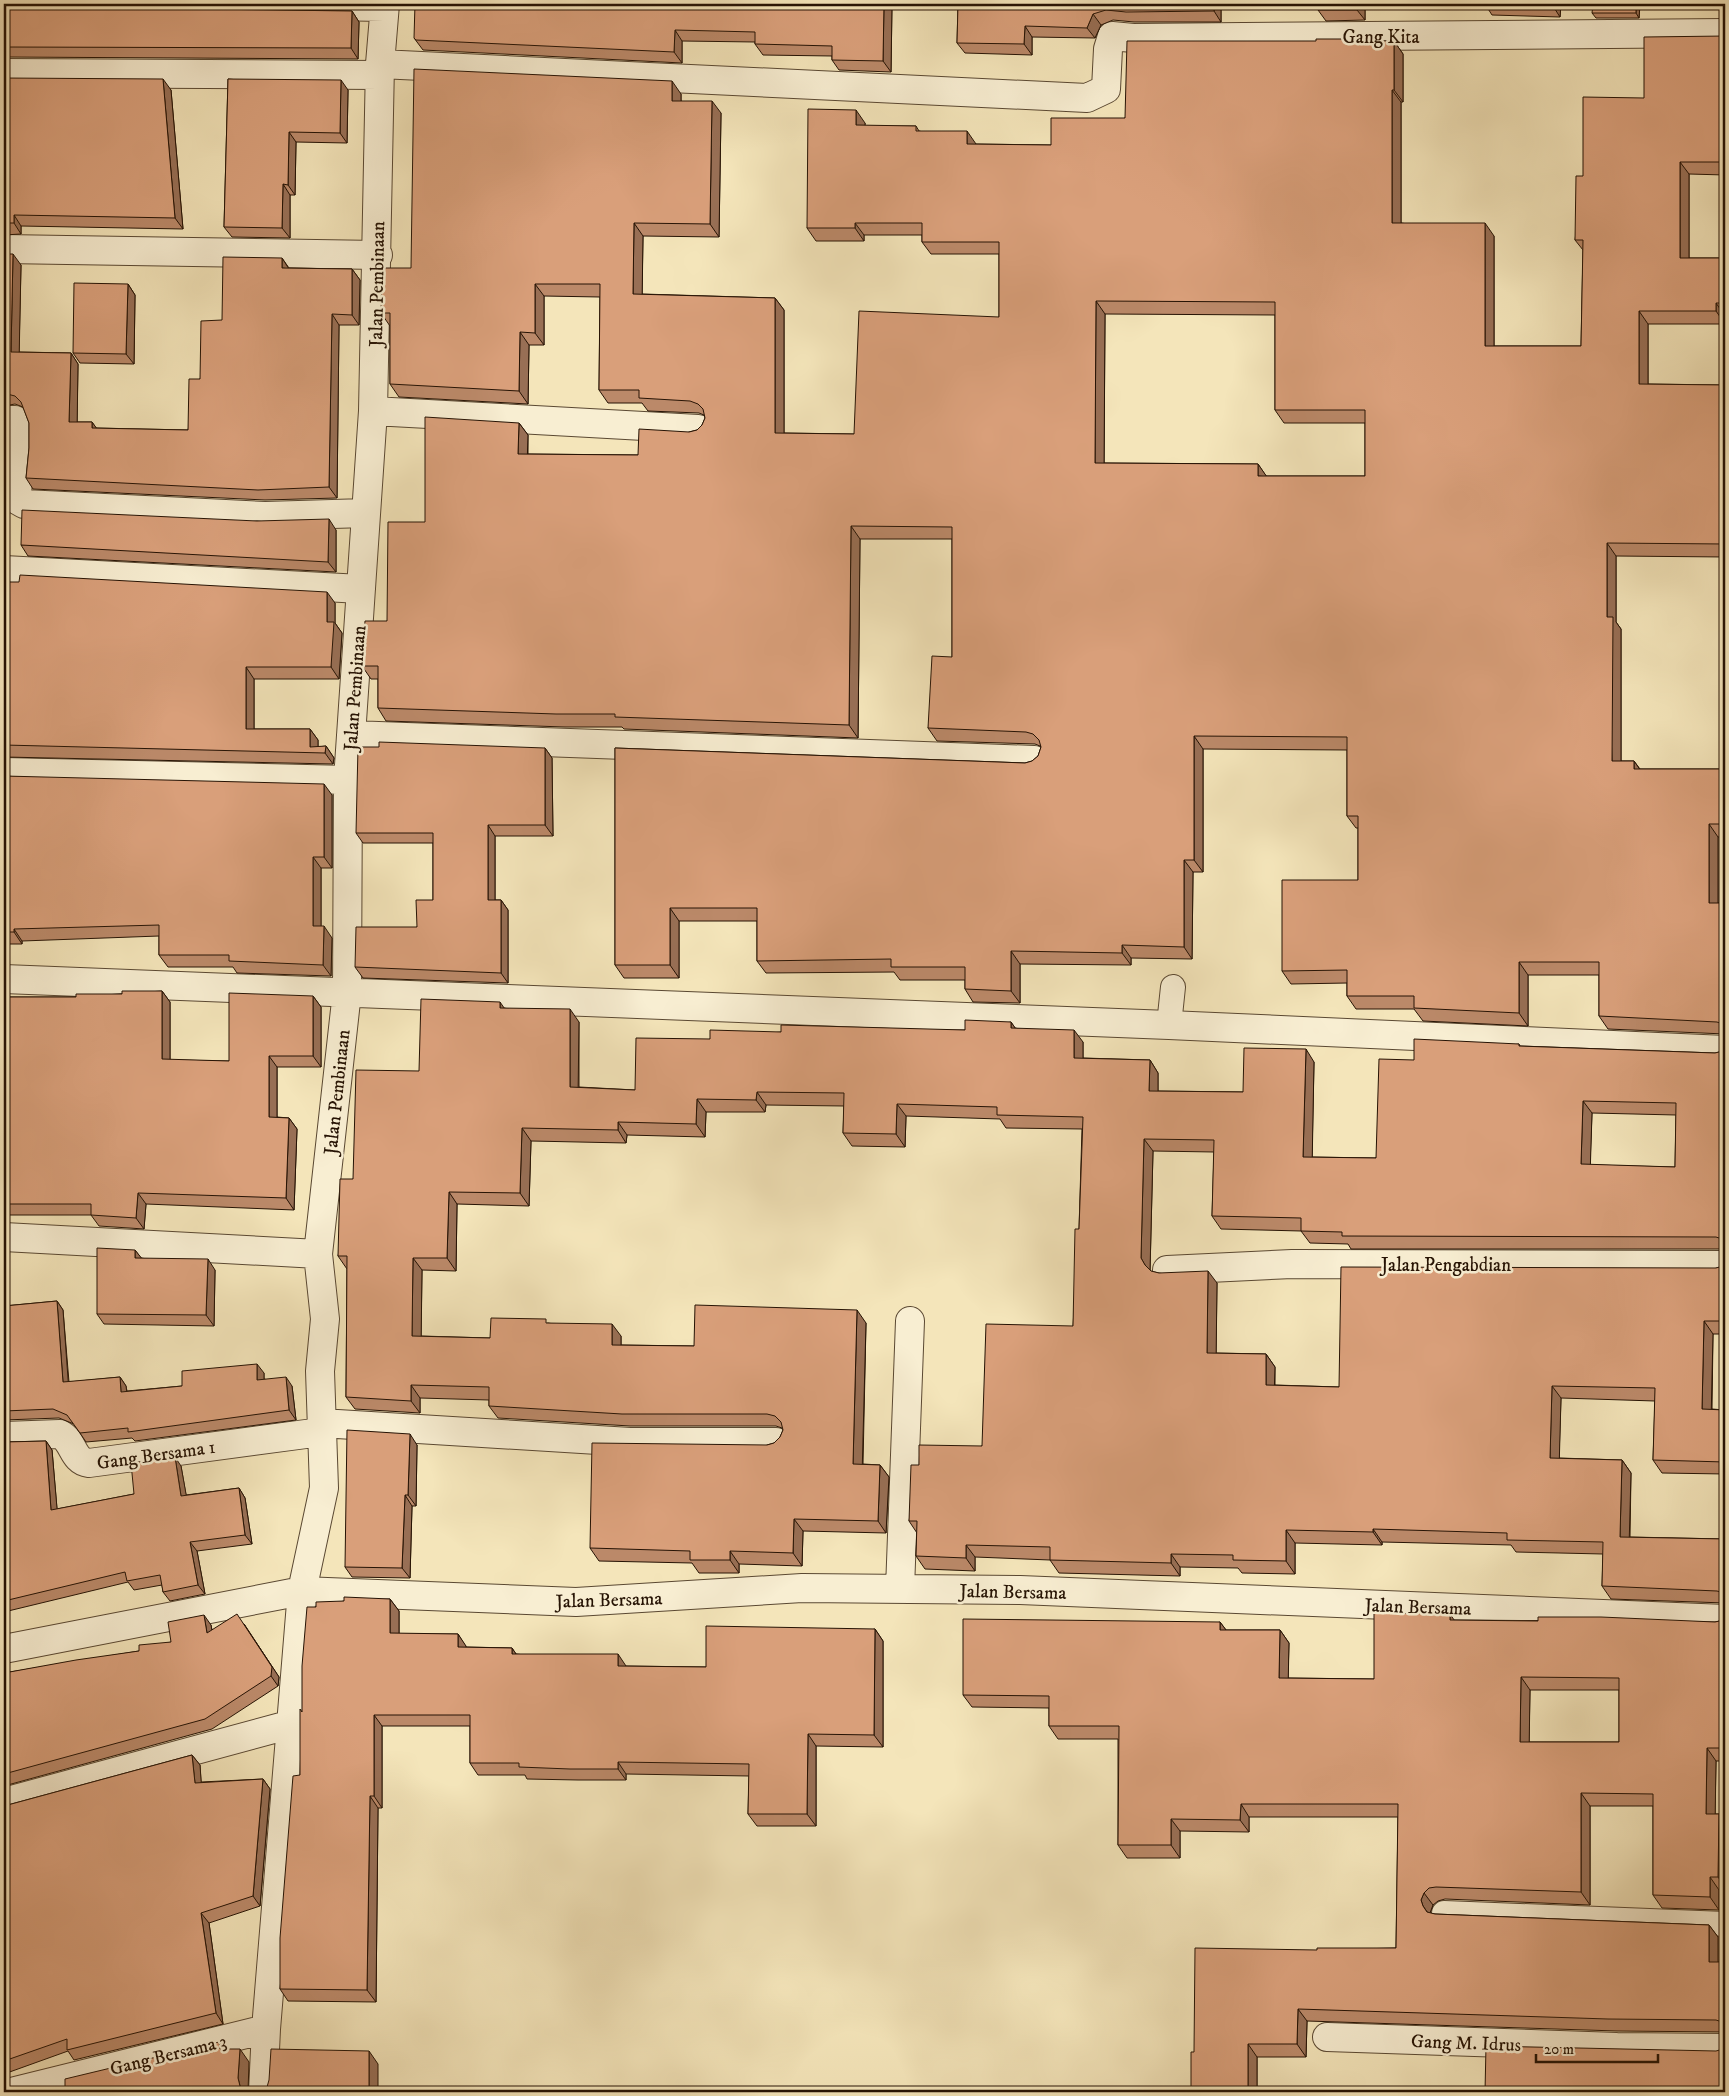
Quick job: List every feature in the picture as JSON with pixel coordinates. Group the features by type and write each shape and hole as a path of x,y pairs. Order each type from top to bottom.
{"street":[{"path":"209,4 384,6"},
{"name":"Jalan Pembinaan","path":"263,2092 266,2029 302,1591 324,1488 320,1371 326,1319 318,1254 347,992 348,780 373,411 378,255 380,69 384,6"},
{"name":"Gang Kita","path":"380,69 1087,98 1106,89 1108,49 1112,36 1133,38 1725,33"},
{"path":"4,73 380,69"},
{"path":"4,249 378,255"},
{"path":"373,411 698,429"},
{"path":"4,420 15,420 20,428 22,437 16,488 17,500 24,504 265,516 366,513"},
{"path":"4,570 361,589"},
{"path":"350,735 1034,760"},
{"path":"4,772 348,780"},
{"path":"4,979 1169,1025 1725,1050"},
{"path":"4,1237 318,1254"},
{"name":"Jalan Pengabdian","path":"1167,1270 1292,1264 1725,1265"},
{"path":"900,1589 910,1321"},
{"path":"321,1427 630,1442 776,1442"},
{"name":"Gang Bersama 1","path":"4,1436 60,1434 64,1436 78,1459 83,1463 89,1463 321,1427"},
{"name":"Jalan Bersama","path":"4,1649 302,1591 576,1602 802,1588 1058,1591 1725,1619"},
{"path":"4,1802 292,1724"},
{"name":"Gang Bersama 3","path":"11,2092 266,2029"},
{"name":"Gang M. Idrus","path":"1327,2037 1617,2048 1725,2048"}],"lane":[{"path":"1169,1025 1173,987"},
{"path":"1444,1913 1725,1924"}],"building":[{"path":"4,4 191,4 201,9 352,11 351,48 4,47"},
{"path":"415,4 884,4 883,61 832,60 832,46 755,44 755,32 675,30 674,52 416,40 414,38"},
{"path":"958,4 1214,4 1214,11 1126,12 1106,10 1093,14 1087,28 1025,26 1024,44 957,43"},
{"path":"1318,4 1358,4 1357,10 1318,10"},
{"path":"1553,4 1553,6 1485,5"},
{"path":"1593,4 1636,4 1636,13 1592,13"},
{"path":"1725,36 1725,162 1680,162 1680,258 1725,258 1725,303 1716,303 1716,311 1639,311 1639,384 1725,385 1725,544 1607,543 1607,617 1613,617 1612,761 1634,761 1634,769 1725,769 1725,824 1709,824 1709,903 1725,903 1725,1025 1717,1022 1599,1016 1599,962 1519,962 1519,1013 1414,1008 1414,996 1347,996 1347,970 1282,971 1282,880 1358,880 1358,816 1347,816 1347,737 1194,736 1194,860 1184,860 1184,947 1122,945 1122,953 1011,951 1011,991 965,989 965,967 891,967 891,959 757,961 757,908 670,908 670,965 615,965 615,748 1025,763 1032,761 1038,756 1041,747 1039,740 1033,734 1026,732 928,728 932,656 952,657 952,527 851,526 849,725 615,717 615,714 378,708 378,666 362,666 365,621 387,621 388,522 425,522 425,417 519,423 518,454 638,455 639,429 689,432 697,430 705,418 703,409 698,404 690,401 639,398 639,390 599,390 600,284 535,284 535,333 520,332 519,391 390,384 390,313 381,313 382,268 411,268 414,69 672,81 672,101 712,101 710,224 634,223 633,294 775,298 775,433 854,434 859,311 999,317 999,242 922,242 922,223 855,223 855,228 807,228 808,109 856,110 856,125 916,126 916,131 967,131 967,144 1051,145 1051,118 1125,118 1127,41 1316,41 1316,39 1355,39 1355,41 1394,41 1392,223 1485,223 1485,346 1581,346 1583,240 1575,240 1576,176 1583,176 1583,97 1644,98 1644,37","holes":["1096,301 1275,302 1275,410 1365,410 1365,476 1258,476 1258,464 1095,463"]},
{"path":"4,78 163,79 175,218 14,215 14,223 4,223"},
{"path":"228,79 341,80 340,133 289,132 288,185 283,184 282,228 224,227"},
{"path":"4,254 13,254 11,352 71,353 69,422 92,422 92,428 188,430 189,379 200,379 201,321 222,320 223,257 282,258 282,268 352,269 352,315 332,314 329,487 258,490 26,478 29,423 21,402 15,396 4,394"},
{"path":"74,283 128,284 126,354 73,353"},
{"path":"22,510 257,521 329,519 328,562 21,545"},
{"path":"20,575 327,592 327,622 334,622 331,667 246,667 246,729 310,729 310,747 326,746 325,753 4,745 4,582 19,582"},
{"path":"379,742 545,748 545,825 488,825 488,900 501,900 501,973 355,967 356,927 417,927 416,900 433,900 433,833 356,833 358,747 379,747"},
{"path":"4,776 324,784 324,857 313,857 313,926 324,926 323,965 229,961 229,955 159,955 159,925 14,929 14,932 4,932"},
{"path":"122,991 162,991 162,1059 229,1061 229,993 313,996 313,1056 269,1056 269,1117 289,1118 286,1198 138,1193 136,1218 91,1215 91,1204 4,1204 4,997 76,997 76,994 122,994"},
{"path":"421,999 500,1002 500,1008 570,1009 570,1087 635,1090 636,1038 710,1039 710,1030 781,1032 781,1025 965,1030 965,1020 1011,1022 1011,1028 1074,1030 1074,1058 1150,1060 1149,1091 1243,1092 1244,1048 1306,1049 1303,1157 1376,1158 1379,1059 1414,1060 1414,1039 1519,1044 1519,1046 1715,1053 1725,1049 1725,1240 1716,1237 1342,1236 1342,1232 1301,1231 1301,1218 1212,1216 1214,1140 1144,1139 1141,1258 1151,1271 1159,1273 1208,1271 1207,1353 1266,1354 1266,1385 1339,1387 1341,1267 1716,1268 1725,1264 1725,1321 1704,1321 1702,1409 1725,1410 1725,1462 1653,1460 1655,1388 1552,1386 1550,1458 1622,1460 1620,1537 1725,1539 1725,1594 1717,1591 1602,1586 1603,1542 1507,1540 1507,1533 1373,1529 1373,1532 1286,1530 1286,1561 1233,1560 1233,1555 1171,1554 1171,1563 1050,1560 1050,1547 966,1545 966,1558 916,1556 917,1521 909,1521 911,1465 919,1465 919,1445 982,1446 986,1324 1073,1326 1075,1229 1079,1229 1083,1117 997,1115 997,1107 897,1104 896,1134 843,1133 844,1093 757,1092 756,1100 697,1099 696,1124 618,1122 618,1130 522,1128 520,1193 449,1192 447,1258 413,1258 412,1336 490,1338 491,1318 546,1319 546,1323 612,1324 612,1345 694,1346 695,1305 857,1310 853,1464 880,1465 878,1521 794,1519 793,1553 730,1551 730,1560 690,1560 690,1551 590,1548 592,1443 767,1445 774,1443 780,1437 783,1430 781,1422 775,1416 767,1414 622,1414 489,1406 489,1387 411,1385 411,1401 346,1397 347,1256 338,1256 340,1179 353,1179 356,1070 419,1071","holes":["1583,1101 1676,1103 1675,1167 1581,1164"]},
{"path":"97,1248 135,1250 135,1258 208,1259 206,1315 97,1314"},
{"path":"57,1301 63,1382 120,1377 121,1392 182,1386 182,1371 257,1364 257,1380 286,1377 289,1410 128,1432 128,1428 80,1433 67,1415 53,1409 4,1411 4,1306"},
{"path":"347,1430 410,1434 408,1495 405,1495 402,1568 345,1567"},
{"path":"46,1441 51,1510 134,1494 131,1463 175,1457 181,1496 239,1488 245,1535 190,1542 198,1585 163,1592 160,1575 127,1581 125,1572 4,1601 4,1442"},
{"path":"344,1597 390,1599 390,1633 458,1634 458,1647 512,1648 512,1654 618,1654 618,1666 706,1667 706,1626 875,1629 874,1735 808,1734 807,1814 748,1814 749,1764 618,1762 618,1769 570,1769 519,1767 519,1763 470,1763 470,1715 374,1715 374,1796 370,1796 367,1990 280,1989 280,1938 293,1776 300,1775 300,1709 302,1712 302,1666 307,1607 316,1607 316,1602 344,1601"},
{"path":"1374,1613 1450,1614 1450,1620 1538,1621 1538,1617 1601,1617 1715,1622 1725,1618 1725,1748 1707,1748 1706,1814 1719,1814 1718,1877 1710,1877 1710,1897 1653,1895 1653,1794 1581,1793 1581,1892 1436,1887 1429,1888 1421,1900 1427,1912 1435,1914 1709,1925 1709,1962 1725,1962 1725,2023 1716,2020 1608,2019 1298,2009 1297,2044 1248,2044 1248,2092 1191,2092 1191,2052 1194,2052 1195,1948 1317,1950 1317,1948 1396,1948 1398,1804 1241,1804 1240,1820 1171,1819 1171,1845 1118,1845 1119,1726 1049,1726 1049,1696 963,1695 963,1619 1220,1622 1220,1630 1280,1630 1279,1678 1374,1679","holes":["1521,1677 1619,1678 1619,1742 1520,1742"]},
{"path":"237,1614 272,1667 271,1676 205,1719 4,1774 4,1673 139,1651 139,1645 171,1642 168,1622 204,1615 207,1633"},
{"path":"192,1755 195,1783 263,1779 253,1896 201,1913 216,2013 67,2050 67,2039 4,2061 4,1806"},
{"path":"219,2042 220,2049 240,2049 238,2078 240,2086 245,2092 65,2092 65,2079"},
{"path":"1486,2046 1716,2051 1725,2047 1725,2092 1485,2092"},
{"path":"271,2049 369,2051 369,2092 262,2092 267,2087 269,2080"}]}
